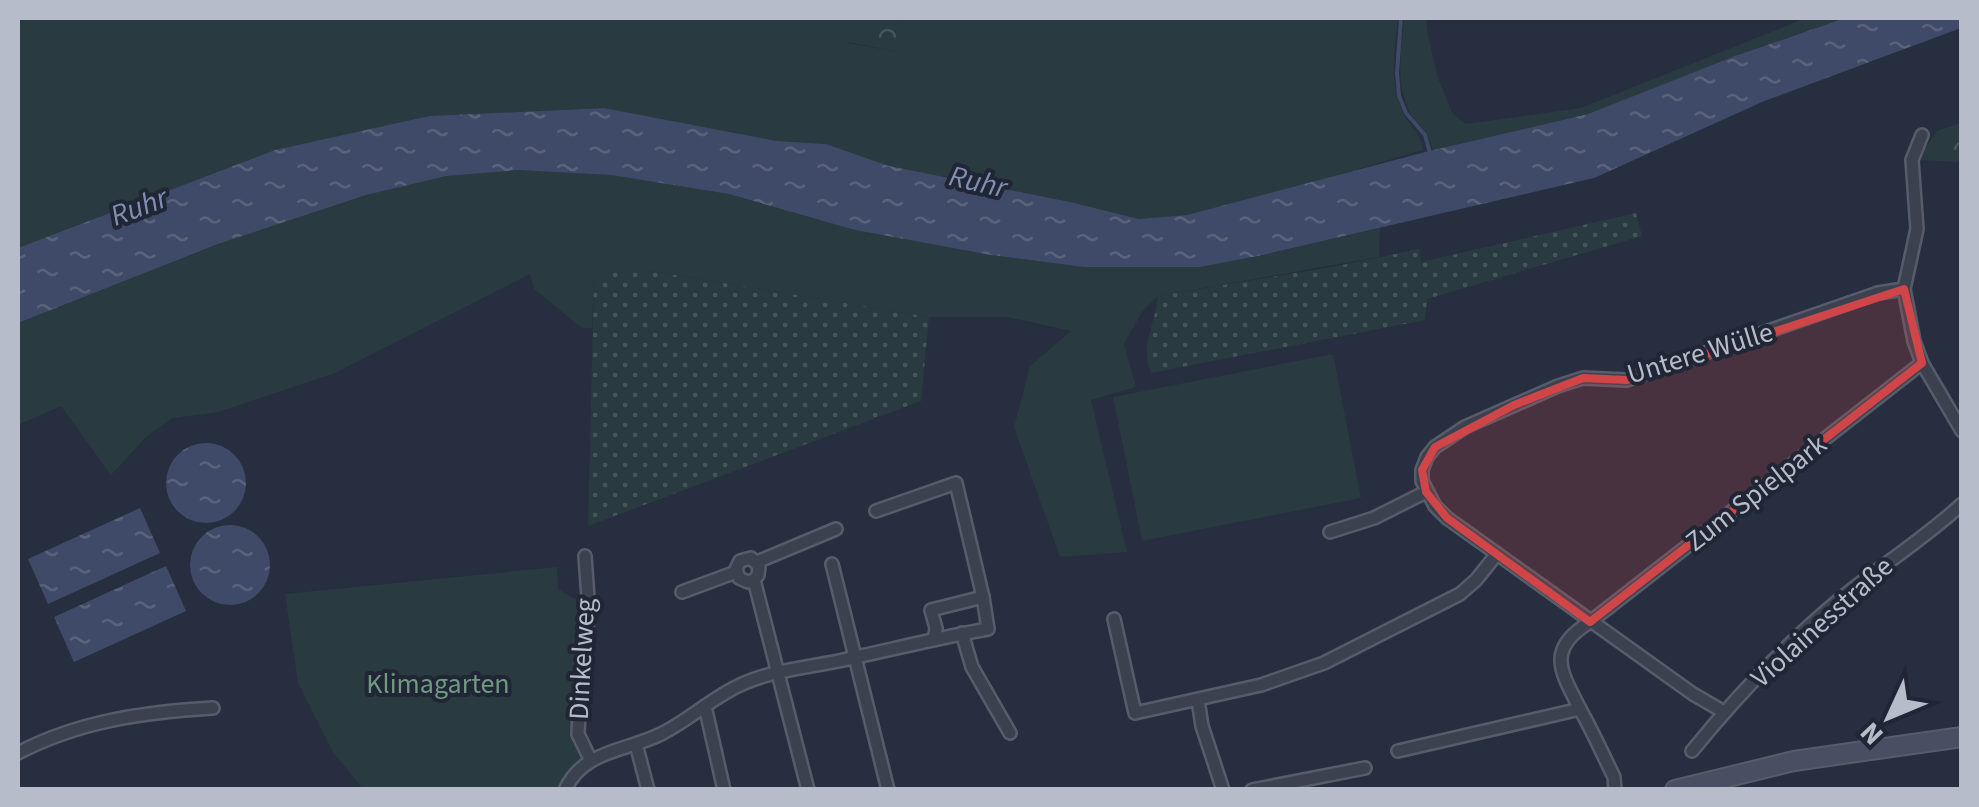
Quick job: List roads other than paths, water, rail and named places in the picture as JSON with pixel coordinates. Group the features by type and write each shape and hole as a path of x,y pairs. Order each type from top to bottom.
{"main road":[{"path":"1676,790 1794,761 1962,737"}],"street":[{"path":"1922,136 1912,160 1917,229 1904,289 1922,362 1962,431"},
{"name":"Untere Wülle","path":"1426,492 1422,470 1435,447 1465,428 1558,386 1584,378 1627,380 1878,293 1904,289"},
{"name":"Zum Spielpark","path":"1590,622 1922,362"},
{"path":"565,790 590,759 663,733 742,684 988,629 956,483 876,511"},
{"path":"1330,532 1374,518 1426,492 1447,518 1496,555 1724,712"},
{"name":"Violainesstraße","path":"1692,752 1724,712 1839,600 1962,504"},
{"path":"757,562 836,529"},
{"path":"1114,619 1136,714 1262,685 1324,663 1460,594 1496,555"},
{"name":"Dinkelweg","path":"585,556 587,637 582,651 578,734 590,759"},
{"path":"752,558 760,572 754,580 744,581 736,572 738,563 752,558"},
{"path":"832,564 888,790"},
{"path":"682,592 736,572"},
{"path":"754,580 808,790"},
{"path":"934,640 936,628 931,610 983,597"},
{"path":"1590,622 1574,632 1560,660 1563,679 1614,777 1615,790"},
{"path":"962,633 972,667 1010,733"},
{"path":"1198,700 1202,726 1223,790"},
{"path":"705,706 724,790"},
{"path":"18,752 103,721 213,708"},
{"path":"1398,751 1580,709"},
{"path":"636,744 648,790"},
{"path":"1252,790 1364,768"}],"water":[{"name":"Ruhr","path":"1845,18 1961,18 1961,28 1762,102 1594,178 1200,267 1084,267 991,255 855,230 729,194 611,175 518,170 446,176 366,195 218,244 18,323 18,248 275,150 429,116 604,108 777,141 826,144 889,166 1139,219 1187,215 1588,114"},
{"path":"198,443 214,443 229,449 240,460 246,483 240,506 229,517 214,523 198,523 183,517 172,506 166,491 166,475 172,460 183,449"},
{"path":"140,508 160,553 48,604 28,559"},
{"path":"222,525 238,525 259,536 270,565 259,594 238,605 222,605 208,599 196,587 190,573 190,557 196,543 208,531"},
{"path":"166,566 186,611 74,662 54,617"}],"waterway":[{"path":"1401,18 1399,96 1406,113 1425,135 1430,153"}],"park label":[{"name":"Klimagarten","path":"438,684"}]}
